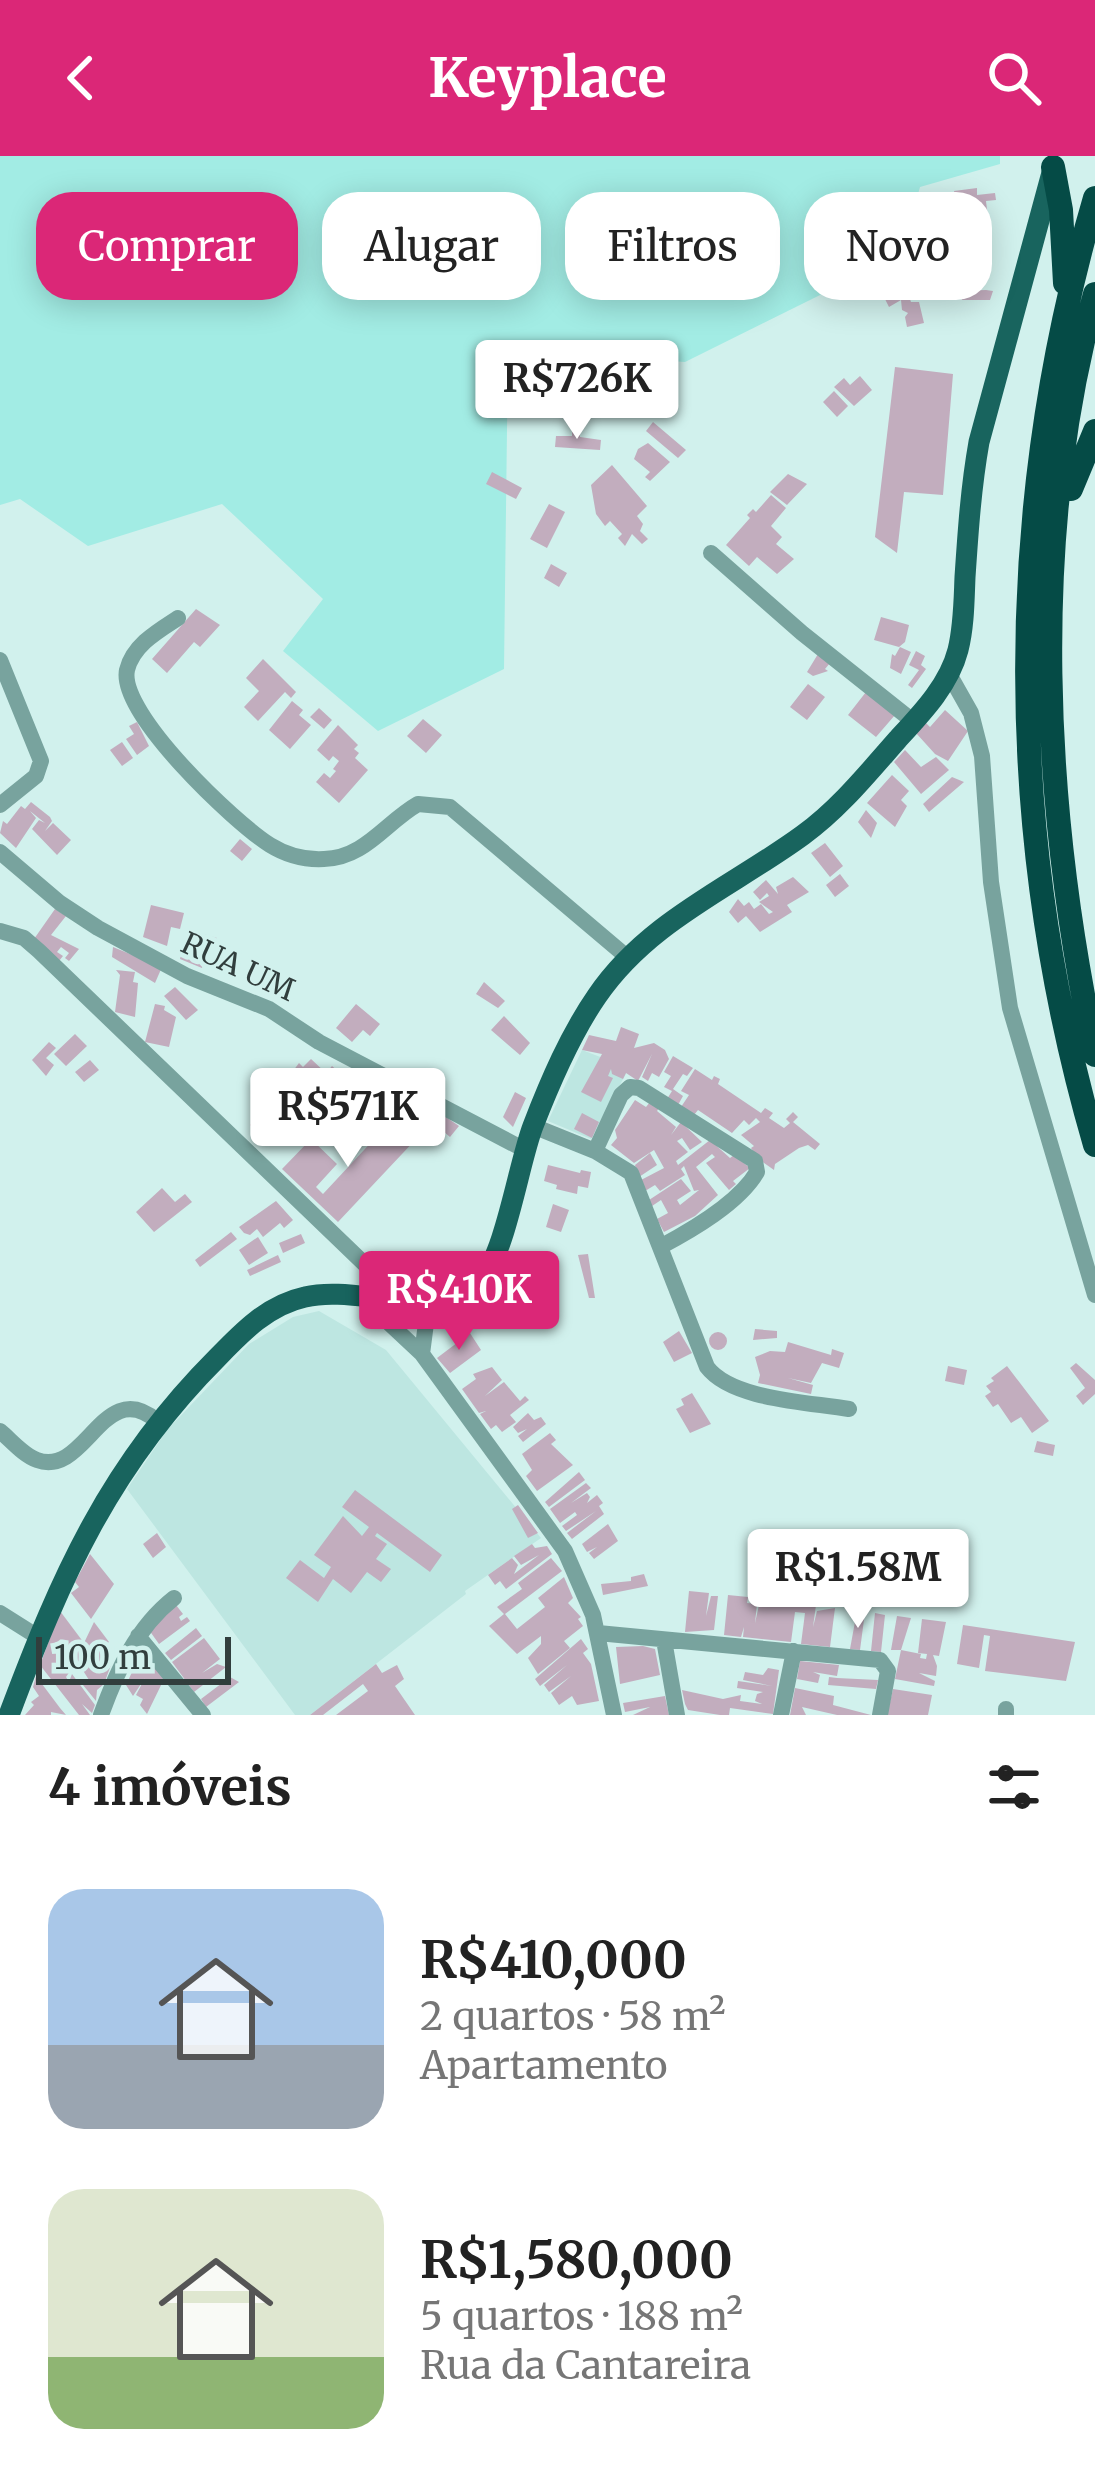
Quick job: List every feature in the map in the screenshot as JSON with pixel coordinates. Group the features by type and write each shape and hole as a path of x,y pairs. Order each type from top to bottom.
{"highway":[{"path":"1055,161 1062,218 1061,269 1069,293"},
{"path":"1095,198 1069,293 1037,468 1028,570 1028,766 1051,968 1070,1060 1095,1145"},
{"path":"1095,294 1068,419 1058,512 1052,656 1054,763 1076,965 1095,1055"},
{"path":"1058,512 1095,431"}],"main road":[{"path":"10,1715 61,1581 134,1451 157,1421 245,1329 270,1311 308,1296 428,1300 478,1282 487,1272 533,1126 572,1036 595,998 627,957 685,911 801,837 833,811 914,722 949,674 962,624 971,487 979,442 1055,161"}],"street":[{"path":"711,553 914,722"},
{"path":"178,618 136,651 128,665 128,689 149,725 237,823 288,854 321,859 350,854 418,804 450,807 627,957"},
{"path":"0,660 41,761 36,776 0,805"},
{"path":"949,674 971,713 982,756 991,882 1010,1009 1095,1295"},
{"name":"RUA UM","path":"0,852 98,928 187,976 269,1009 319,1042 525,1150"},
{"path":"0,932 24,938 39,951 401,1300"},
{"path":"596,1150 621,1095 630,1087 755,1161 758,1172 752,1182 660,1247"},
{"path":"533,1126 596,1150 631,1173 707,1367 716,1378 745,1390 849,1409"},
{"path":"359,1295 422,1354 565,1551 598,1633 614,1715"},
{"path":"422,1354 428,1300"},
{"path":"0,1431 35,1460 51,1462 76,1448 122,1409 138,1408 157,1421"},
{"path":"100,1715 147,1621 174,1598"},
{"path":"0,1613 38,1637"},
{"path":"598,1633 886,1663 888,1681 880,1715"},
{"path":"138,1636 202,1715"},
{"path":"664,1640 677,1715"},
{"path":"782,1715 794,1651"}],"shaded area":[{"path":"0,156 1000,156 1000,164 920,187 919,192 804,192 804,300 810,300 685,362 508,350 504,669 378,731 283,651 323,599 222,504 88,546 20,499 0,505"},
{"path":"582,1050 629,1068 591,1139 548,1121"},
{"path":"319,1311 386,1350 541,1538 465,1591 310,1715 295,1715 127,1489 167,1430 249,1344 293,1317"}],"building":[{"path":"901,300 919,302 924,323 907,327 908,313 902,310"},
{"path":"895,367 953,374 943,495 904,492 897,553 875,537"},
{"path":"860,376 872,390 854,406 834,387 844,378 850,385"},
{"path":"834,391 848,406 837,417 823,402"},
{"path":"653,422 686,450 678,458 646,431"},
{"path":"572,431 601,440 600,450 555,447 556,436 572,436"},
{"path":"648,443 670,462 650,481 645,477 650,472 634,459"},
{"path":"612,465 647,506 637,516 643,524 640,531 648,539 642,544 632,534 625,546 618,538 622,534 610,521 605,526 596,514 591,485"},
{"path":"492,472 522,488 516,499 486,484"},
{"path":"788,474 807,484 787,505 770,492"},
{"path":"771,495 786,508 771,526 782,537 776,544 794,559 777,574 757,557 749,566 726,545 750,518 747,515"},
{"path":"549,504 565,512 547,548 530,539"},
{"path":"551,564 567,573 559,587 544,578"},
{"path":"196,609 220,625 200,647 194,642 167,673 152,659"},
{"path":"881,617 909,625 899,647 874,640"},
{"path":"900,647 911,652 901,674 890,668 892,654"},
{"path":"916,651 925,656 921,665 926,669 912,688 908,685 919,670 909,665"},
{"path":"818,654 830,663 828,671 813,676 807,672"},
{"path":"263,659 296,692 291,698 285,692 258,721 244,707 259,691 246,678"},
{"path":"808,684 825,697 807,720 790,707"},
{"path":"866,692 895,715 876,737 848,715"},
{"path":"292,701 311,725 290,749 269,730"},
{"path":"319,708 332,720 324,729 310,717"},
{"path":"945,710 968,731 948,761 916,733 925,722 930,727"},
{"path":"423,719 442,735 426,753 407,736"},
{"path":"137,722 149,746 137,755 126,739 134,734 129,726"},
{"path":"338,725 358,745 355,758 368,770 339,803 316,782 324,773 330,778 336,771 339,761 333,756 329,761 317,750"},
{"path":"122,742 133,758 122,766 110,750"},
{"path":"905,750 921,767 936,757 949,770 921,794 894,762"},
{"path":"892,775 909,791 901,800 907,806 895,827 867,803"},
{"path":"952,777 964,782 929,812 923,804"},
{"path":"31,802 52,821 45,831 53,823 71,840 57,855 32,829 39,820 45,823 30,811 36,818 16,848 0,833 3,821 7,824 21,806 25,809"},
{"path":"866,810 877,823 871,838 858,822"},
{"path":"240,839 252,849 242,861 230,851"},
{"path":"825,843 843,866 830,877 811,853"},
{"path":"840,874 849,886 835,897 826,885"},
{"path":"793,877 809,892 787,905 792,912 760,932 746,916 738,923 729,912 738,899 744,906 749,902 754,909 761,904 769,914 773,912 759,902 767,893 760,900 753,892 766,880 778,894 776,887"},
{"path":"151,905 184,913 180,929 171,927 167,946 143,937"},
{"path":"55,909 66,916 51,935 79,949 69,961 65,958 69,953 61,947 59,961 34,939"},
{"path":"187,929 217,938 215,949 203,946 202,968 180,959"},
{"path":"113,947 162,967 155,983 112,957"},
{"path":"116,970 135,972 135,1017 115,1012 120,975"},
{"path":"484,982 505,1001 498,1008 476,994"},
{"path":"175,987 198,1010 186,1020 164,996"},
{"path":"155,1004 176,1017 169,1047 145,1042"},
{"path":"356,1004 380,1024 370,1036 363,1030 352,1042 336,1028"},
{"path":"504,1016 530,1043 520,1055 491,1030"},
{"path":"621,1027 639,1034 634,1048 654,1043 669,1059 659,1077 652,1073 648,1081 642,1077 652,1054 638,1081 626,1073 623,1079 611,1069 608,1076 613,1078 601,1102 581,1092 602,1054 582,1050 589,1035 616,1041"},
{"path":"75,1034 87,1046 66,1066 54,1054"},
{"path":"49,1042 56,1048 46,1058 54,1065 46,1076 32,1060"},
{"path":"673,1056 693,1068 673,1089 683,1096 678,1105 667,1099 672,1091 664,1087 671,1076 664,1072"},
{"path":"311,1059 326,1073 332,1066 340,1073 323,1092 315,1085 312,1088 327,1101 306,1124 291,1111 301,1127 285,1145 274,1130 265,1139 250,1125 296,1074 293,1071 299,1063 303,1067"},
{"path":"90,1060 99,1070 84,1082 75,1072"},
{"path":"695,1069 712,1080 714,1076 720,1079 718,1084 761,1113 765,1108 773,1113 769,1118 784,1128 793,1112 798,1117 793,1122 820,1144 815,1150 808,1145 799,1148 775,1164 774,1170 741,1135 760,1122 756,1118 749,1125 744,1120 732,1133 698,1110 694,1115 681,1107 689,1095 681,1091"},
{"path":"515,1092 526,1098 513,1127 503,1117"},
{"path":"635,1100 659,1108 676,1127 671,1135 681,1122 702,1142 690,1150 682,1138 677,1141 688,1152 676,1161 678,1165 710,1140 750,1168 729,1190 706,1163 715,1157 712,1154 696,1167 718,1195 695,1216 664,1232 657,1219 668,1213 661,1200 652,1206 649,1200 681,1179 691,1191 677,1200 680,1205 699,1190 694,1191 684,1166 685,1175 660,1191 655,1185 645,1191 641,1180 664,1168 654,1150 634,1163 611,1145"},
{"path":"359,1109 371,1121 379,1112 383,1115 349,1151 333,1136"},
{"path":"582,1113 599,1122 592,1138 574,1129"},
{"path":"443,1115 459,1126 450,1137 436,1125"},
{"path":"391,1121 405,1135 411,1129 418,1137 338,1222 282,1169 311,1139 337,1164 316,1187 323,1194"},
{"path":"650,1153 657,1165 639,1177 635,1165"},
{"path":"548,1165 591,1172 588,1188 578,1186 577,1194 556,1189 557,1185 544,1181"},
{"path":"162,1188 175,1202 185,1194 192,1202 154,1232 136,1212"},
{"path":"276,1201 293,1220 284,1228 280,1223 263,1237 257,1229 250,1235 244,1233 239,1227"},
{"path":"553,1204 569,1210 561,1232 546,1227"},
{"path":"231,1232 237,1239 200,1267 195,1260"},
{"path":"301,1234 305,1243 283,1253 279,1243"},
{"path":"258,1237 268,1253 249,1265 239,1250"},
{"path":"588,1254 595,1298 589,1298 578,1255"},
{"path":"278,1255 281,1262 250,1276 247,1270"},
{"path":"755,1329 777,1331 777,1338 753,1340"},
{"path":"679,1331 692,1353 674,1362 663,1342"},
{"path":"718,1332 727,1341 718,1350 709,1341"},
{"path":"470,1333 481,1350 450,1373 437,1358"},
{"path":"788,1342 831,1355 832,1349 844,1353 839,1368 822,1363 811,1383 788,1378 813,1385 811,1394 758,1383 755,1357 785,1352"},
{"path":"1076,1363 1095,1380 1095,1394 1083,1405 1076,1396 1085,1388 1070,1368"},
{"path":"948,1366 967,1370 964,1385 945,1381"},
{"path":"1007,1366 1049,1421 1032,1433 1021,1417 1011,1423 998,1404 993,1407 985,1396 991,1392 986,1386 994,1381 991,1378"},
{"path":"492,1367 502,1380 485,1396 504,1382 520,1401 525,1396 529,1400 510,1415 516,1422 502,1432 496,1425 491,1429 480,1414 486,1411 479,1413 462,1389 476,1379 473,1374"},
{"path":"692,1393 711,1424 690,1433 676,1409"},
{"path":"528,1413 546,1424 523,1442 518,1436 527,1429 518,1433 513,1427"},
{"path":"550,1433 556,1440 551,1444 573,1465 537,1491 526,1476 532,1470 522,1454"},
{"path":"1037,1441 1055,1445 1053,1456 1034,1452"},
{"path":"579,1472 585,1480 549,1507 545,1502"},
{"path":"586,1483 591,1488 571,1503 587,1493 587,1503 597,1495 604,1514 572,1539 567,1533 596,1511 566,1531 562,1526 575,1512 560,1523 550,1509"},
{"path":"355,1490 442,1555 430,1572 377,1533 387,1544 376,1559 391,1569 381,1582 367,1572 351,1593 333,1579 318,1602 286,1578 300,1560 324,1578 331,1567 314,1555 343,1516 362,1536 369,1527 342,1507"},
{"path":"518,1505 538,1533 528,1538 512,1509"},
{"path":"608,1524 618,1541 594,1559 589,1553 597,1547 587,1552 582,1544"},
{"path":"157,1533 166,1547 153,1558 143,1544"},
{"path":"532,1544 547,1546 552,1554 506,1589 500,1581 495,1585 488,1575 512,1558 518,1565 514,1574 539,1555 521,1565 514,1556"},
{"path":"90,1554 114,1584 91,1619 71,1593 79,1587 75,1582"},
{"path":"551,1558 562,1571 505,1614 517,1629 545,1607 538,1598 564,1577 573,1598 568,1603 583,1626 564,1641 570,1648 538,1674 528,1658 541,1644 541,1636 517,1654 489,1626 504,1614 497,1607 522,1589 518,1583"},
{"path":"644,1574 648,1586 603,1595 601,1584 631,1581"},
{"path":"689,1591 709,1593 706,1616 711,1596 718,1596 714,1630 685,1632"},
{"path":"728,1595 748,1597 747,1603 757,1604 755,1623 759,1605 768,1606 768,1597 786,1605 787,1599 816,1605 813,1627 817,1611 835,1608 830,1647 801,1644 805,1613 795,1612 791,1642 743,1637 744,1627 741,1637 724,1635"},
{"path":"176,1605 183,1614 181,1621 187,1617 190,1621 159,1644 149,1630"},
{"path":"60,1611 84,1643 94,1622 109,1642 96,1646 112,1662 96,1701 83,1685 89,1680 77,1661 66,1677 69,1682 72,1674 95,1705 92,1713 82,1704 90,1715 79,1715 40,1665"},
{"path":"857,1611 865,1612 860,1650 850,1649"},
{"path":"875,1613 885,1615 881,1652 871,1651"},
{"path":"897,1616 911,1618 901,1650 891,1650"},
{"path":"922,1619 946,1622 939,1656 933,1655 936,1676 919,1673 935,1681 934,1686 895,1679 901,1650 926,1659 927,1654 918,1653"},
{"path":"963,1625 1075,1642 1066,1681 985,1671 990,1636 984,1635 979,1668 957,1664"},
{"path":"196,1628 202,1636 171,1660 165,1653"},
{"path":"204,1638 220,1659 202,1673 217,1664 226,1667 194,1692 172,1662"},
{"path":"581,1639 588,1649 583,1653 591,1664 599,1701 577,1705 572,1696 559,1705 551,1693 571,1676 549,1692 544,1685 567,1665 540,1686 535,1679"},
{"path":"616,1647 655,1649 660,1675 620,1684"},
{"path":"140,1655 165,1677 147,1714 140,1705 143,1699 136,1695 145,1678 133,1696 126,1685"},
{"path":"800,1661 839,1665 837,1676 813,1672 820,1675 818,1683 797,1679"},
{"path":"376,1664 382,1673 397,1665 404,1679 395,1686 415,1715 336,1715 368,1691 363,1684 323,1715 310,1715"},
{"path":"768,1668 779,1670 773,1714 730,1708 729,1715 720,1715 688,1710 685,1704 682,1690 723,1699 741,1695 740,1701 762,1704 755,1701 763,1692 737,1688 738,1681 772,1686 743,1680 745,1672 763,1675"},
{"path":"36,1676 66,1715 25,1715 39,1696 33,1687"},
{"path":"230,1677 239,1682 206,1707 201,1699"},
{"path":"829,1677 878,1680 876,1689 828,1685"},
{"path":"795,1688 834,1696 833,1705 871,1715 837,1715 802,1707 806,1715 790,1715"},
{"path":"893,1689 932,1695 928,1715 887,1715"},
{"path":"665,1696 669,1715 633,1715 650,1707 625,1712 623,1703"}]}
